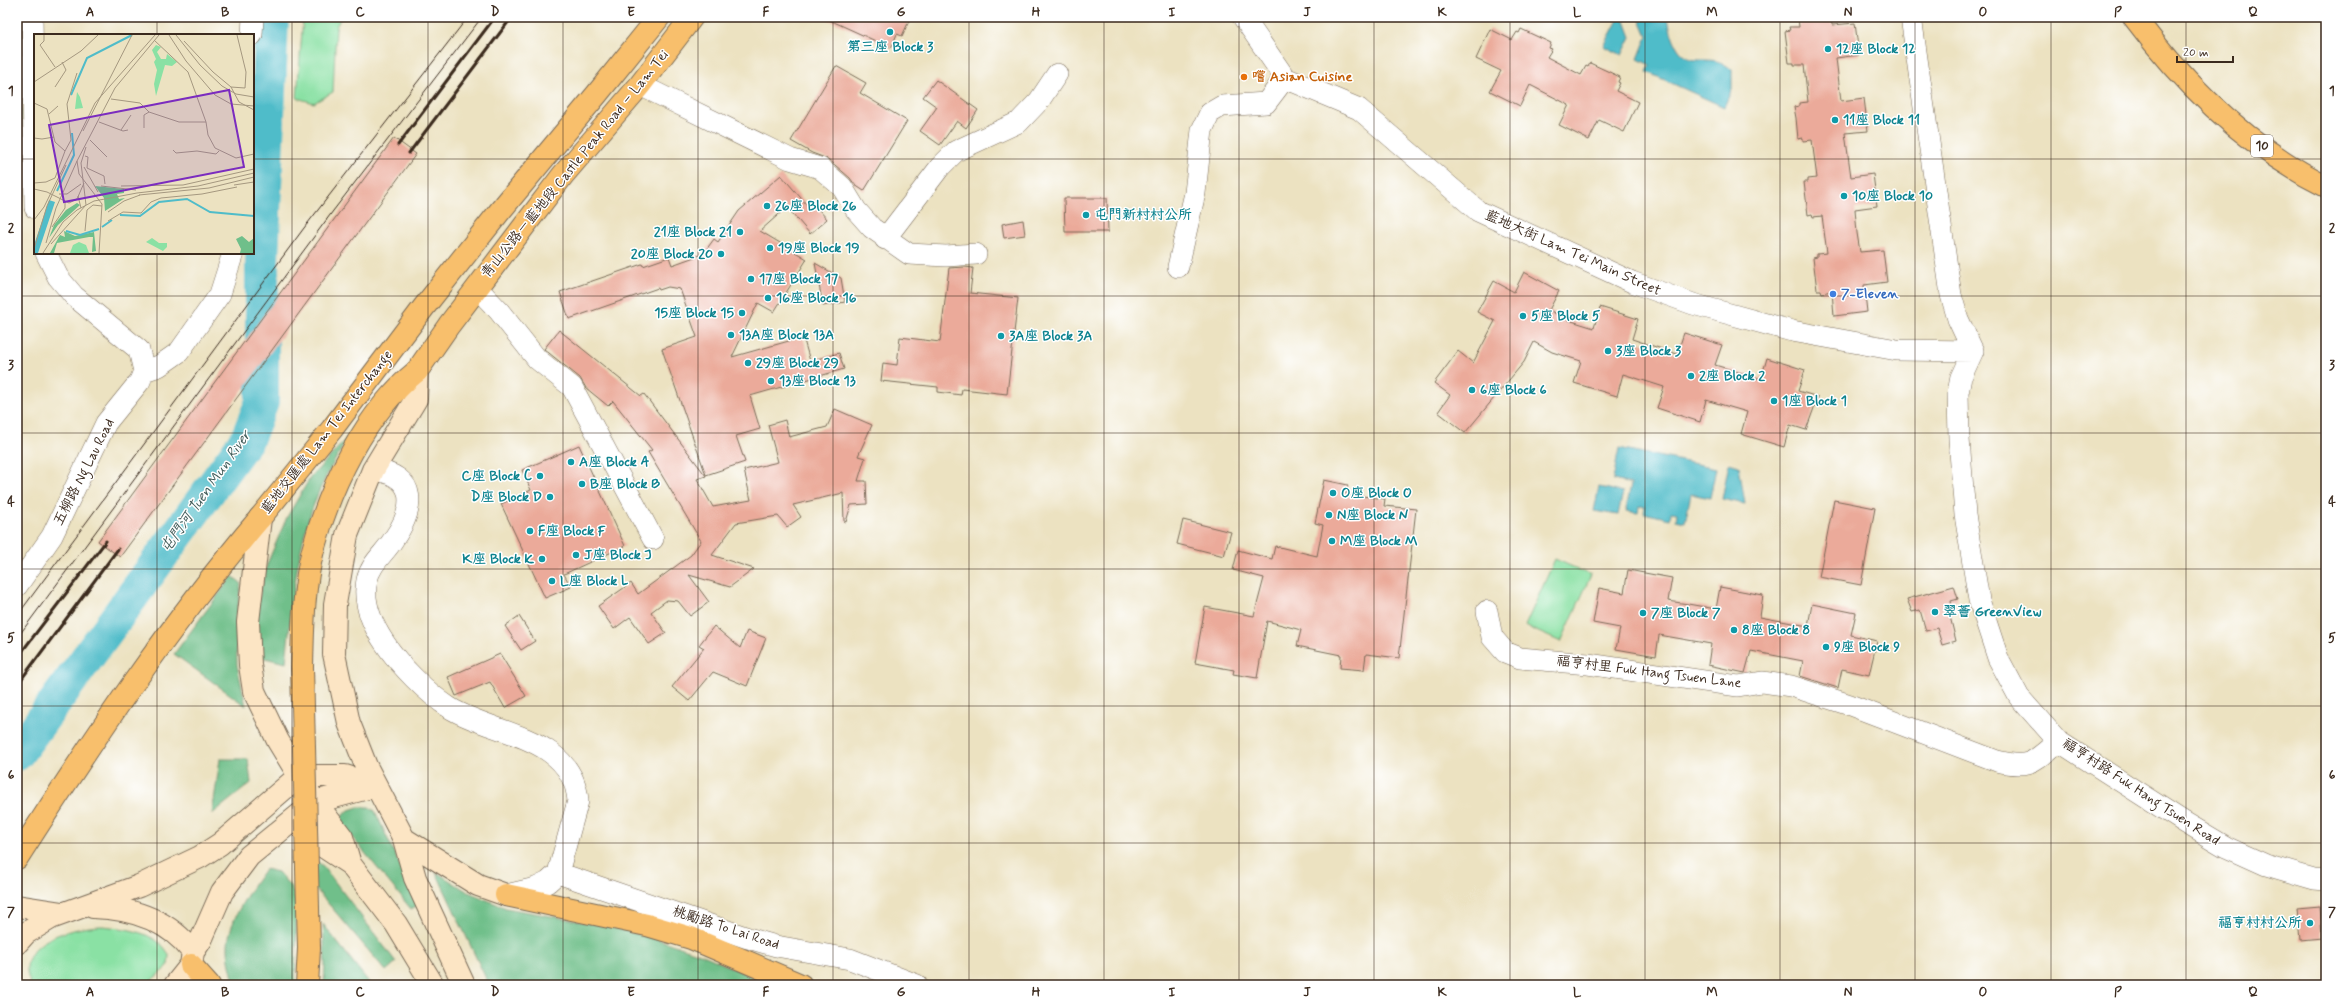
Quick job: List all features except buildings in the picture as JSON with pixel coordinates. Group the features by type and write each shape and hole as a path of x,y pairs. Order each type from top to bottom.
{"main road":[{"name":"青山公路－藍地段 Castle Peak Road – Lam Tei","path":"457,265 659,17"},
{"name":"青山公路－藍地段 Castle Peak Road – Lam Tei","path":"307,985 309,948 302,667 304,608 313,550 331,498 358,444 395,390 417,371 477,288 563,175 640,85 692,17"},
{"name":"10","path":"2134,17 2184,77 2227,119 2272,153 2326,186"},
{"name":"藍地交匯處 Lam Tei Interchange","path":"315,802 264,714 254,691 250,665 248,622 260,518 332,429 457,265"},
{"path":"417,371 416,398 373,470 347,535 340,568 333,629 334,654 343,699 350,723 375,786 404,839 415,878 464,985"},
{"path":"17,858 134,682 217,569 260,518"},
{"path":"17,943 26,933 36,926 62,913 87,906 139,886 200,857 220,844 299,776 345,776 375,786"},
{"path":"175,985 192,958 222,892 235,872 265,841 315,802 375,786"},
{"path":"315,802 342,837 350,864"},
{"path":"296,816 324,847 350,864 393,919 433,985"},
{"path":"404,839 478,884 506,895 647,925 691,938 801,985"},
{"path":"17,906 62,913"},
{"path":"87,906 122,909 157,921 176,933 209,985"}],"street":[{"path":"32,17 25,161 34,203"},
{"path":"252,34 253,17"},
{"path":"1178,267 1195,193 1202,130 1210,113 1222,106 1266,103 1285,78 1243,17"},
{"path":"1911,17 1951,295 1958,318 1973,351"},
{"path":"885,239 940,167 956,151 1019,122 1039,101 1057,74"},
{"name":"藍地大街 Lam Tei Main Street","path":"1285,78 1359,109 1478,211 1632,282 1692,304 1792,331 1897,350 1973,351"},
{"path":"640,85 790,159 820,168 842,187 856,210 885,239 909,254 946,256 976,254"},
{"path":"46,254 58,277 74,296 139,350 144,371 159,366 179,352 220,294 233,254"},
{"path":"477,288 499,311 537,359 572,387 653,539"},
{"name":"福亨村路 Fuk Hang Tsuen Road","path":"1973,351 1961,378 1958,408 1965,515 1979,600 1998,658 2019,696 2058,740 2184,822 2226,847 2266,865 2326,880"},
{"name":"五柳路 Ng Lau Road","path":"17,586 39,557 52,536 106,423 140,381 144,371"},
{"path":"373,470 392,473 400,478 405,484 408,492 408,502 403,523 393,541 373,565 367,580 366,604 374,627 385,644 426,691 451,708 476,721 528,739 549,751 567,767 577,789 578,801 558,873 548,882 536,888 506,895"},
{"name":"福亨村里 Fuk Hang Tsuen Lane","path":"1487,611 1492,637 1505,652 1520,658 1588,664 1738,686 1762,682 1790,686 1850,705 1997,761 2018,766 2036,761 2058,740"},
{"name":"桃勵路 To Lai Road","path":"558,873 748,938 776,946 850,959 917,985"}],"green space":[{"path":"303,17 341,17 336,27 333,92 314,103 297,98"},
{"path":"17,46 20,46 22,130 17,142"},
{"path":"348,437 320,489 305,531 296,574 286,663 256,656 257,606 267,564 287,517 310,478"},
{"path":"1555,559 1591,575 1561,642 1525,626"},
{"path":"232,576 241,583 236,621 237,665 246,706 174,654"},
{"path":"220,759 248,759 251,783 212,814"},
{"path":"358,807 369,807 375,811 418,905 411,909 342,825 342,816 349,810"},
{"path":"298,857 315,860 323,866 396,962 386,971 290,859"},
{"path":"265,869 278,872 291,887 297,903 295,985 235,985 228,954 231,928 240,907"},
{"path":"436,872 468,892 506,908 606,926 654,938 703,955 772,985 489,985"},
{"path":"323,924 371,985 324,985 325,965"},
{"path":"102,926 130,930 149,936 164,947 169,955 168,966 146,985 31,985 27,970 29,958 37,948 47,940 61,934 89,927"}],"water":[{"path":"1646,17 1668,17 1676,46 1686,56 1692,59 1717,61 1732,70 1732,89 1724,107 1647,72 1650,65 1638,59 1647,36 1640,19"},
{"path":"1619,18 1625,21 1631,37 1622,55 1604,46"},
{"path":"1619,448 1716,468 1710,498 1691,494 1685,522 1676,520 1677,513 1671,512 1670,519 1644,513 1645,507 1639,506 1638,513 1626,511 1631,484 1613,480"},
{"path":"1729,463 1739,466 1745,504 1722,499"},
{"path":"1599,487 1623,492 1618,515 1594,511"}],"waterway":[{"name":"屯門河 Tuen Mun River","path":"17,754 247,439 262,402 262,260 272,17"}],"tram line":[{"path":"17,616 304,228 468,17"},
{"path":"17,638 333,211 482,17"}],"railway":[{"path":"398,145 495,17"},
{"path":"409,153 512,17"},
{"path":"17,658 106,541"},
{"path":"17,685 118,549"}],"place":[{"name":"第三座 Block 3","path":"890,32"},
{"name":"12座 Block 12","path":"1828,49"},
{"name":"嚐 Asian Cuisine","path":"1244,77"},
{"name":"11座 Block 11","path":"1835,120"},
{"name":"10座 Block 10","path":"1844,196"},
{"name":"26座 Block 26","path":"767,206"},
{"name":"屯門新村村公所","path":"1086,215"},
{"name":"21座 Block 21","path":"740,232"},
{"name":"19座 Block 19","path":"770,248"},
{"name":"20座 Block 20","path":"721,254"},
{"name":"17座 Block 17","path":"751,279"},
{"name":"7-Eleven","path":"1833,294"},
{"name":"16座 Block 16","path":"768,298"},
{"name":"15座 Block 15","path":"742,313"},
{"name":"5座 Block 5","path":"1523,316"},
{"name":"13A座 Block 13A","path":"731,335"},
{"name":"3A座 Block 3A","path":"1001,336"},
{"name":"3座 Block 3","path":"1608,351"},
{"name":"29座 Block 29","path":"748,363"},
{"name":"2座 Block 2","path":"1691,376"},
{"name":"13座 Block 13","path":"771,381"},
{"name":"6座 Block 6","path":"1472,390"},
{"name":"1座 Block 1","path":"1774,401"},
{"name":"A座 Block A","path":"571,462"},
{"name":"C座 Block C","path":"540,476"},
{"name":"B座 Block B","path":"582,484"},
{"name":"O座 Block O","path":"1333,493"},
{"name":"D座 Block D","path":"550,497"},
{"name":"N座 Block N","path":"1329,515"},
{"name":"F座 Block F","path":"530,531"},
{"name":"M座 Block M","path":"1332,541"},
{"name":"J座 Block J","path":"576,555"},
{"name":"K座 Block K","path":"542,559"},
{"name":"L座 Block L","path":"552,581"},
{"name":"翠薈 GreenView","path":"1935,612"},
{"name":"7座 Block 7","path":"1643,613"},
{"name":"8座 Block 8","path":"1734,630"},
{"name":"9座 Block 9","path":"1826,647"},
{"name":"福亨村村公所","path":"2310,923"}]}
